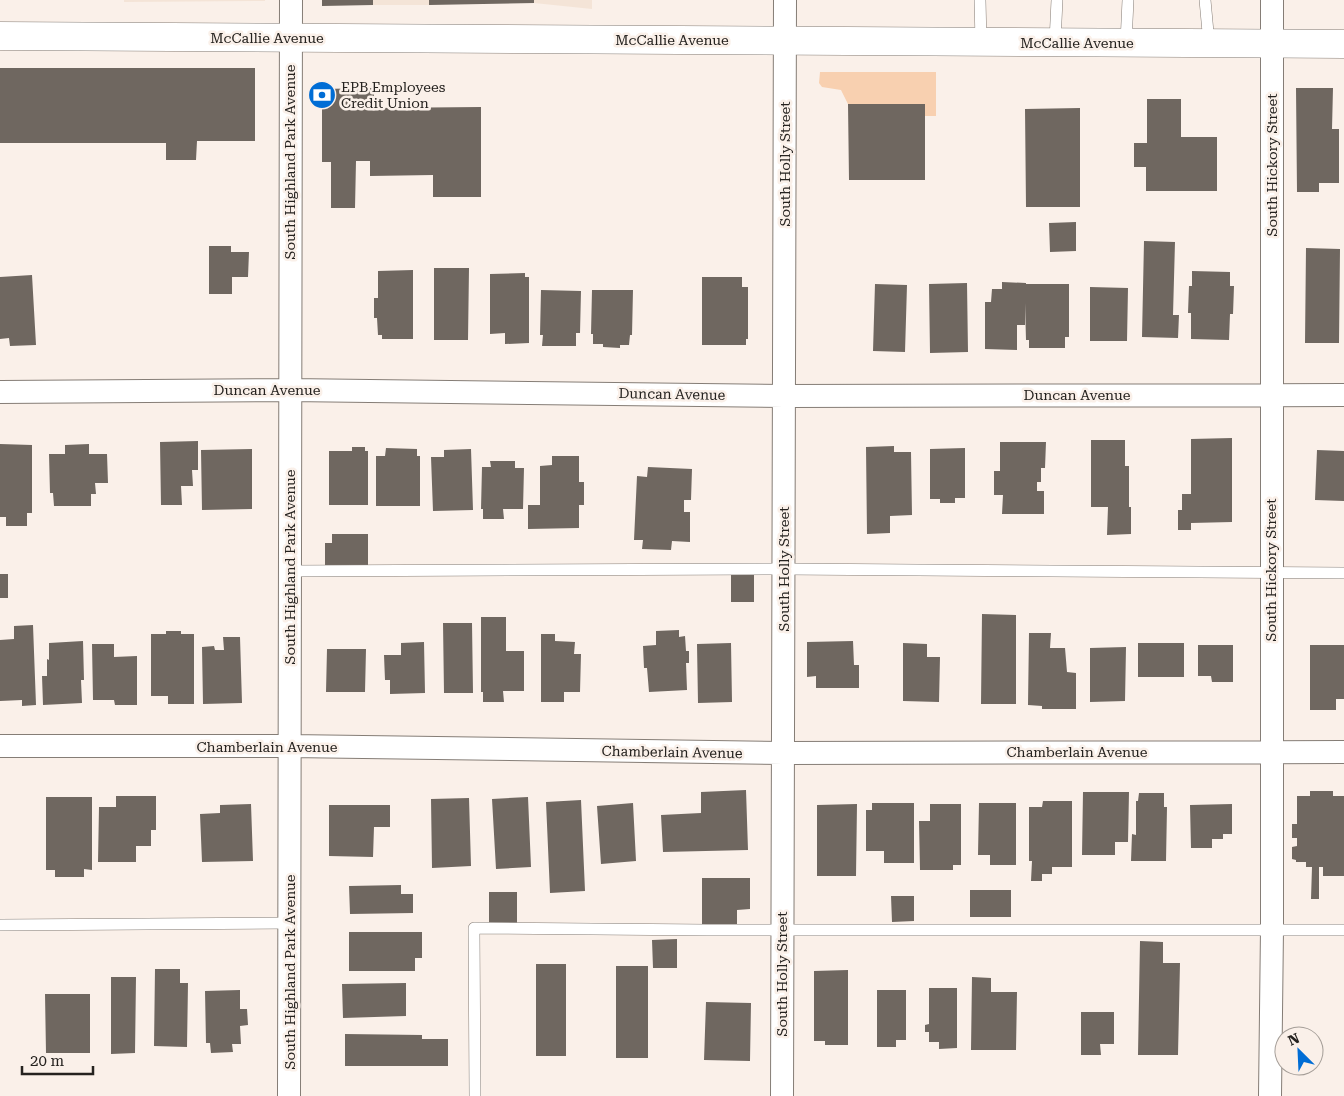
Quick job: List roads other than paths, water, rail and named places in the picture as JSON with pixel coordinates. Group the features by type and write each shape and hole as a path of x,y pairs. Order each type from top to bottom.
{"main road":[{"name":"McCallie Avenue","path":"0,36 1344,44"}],"street":[{"name":"South Highland Park Avenue","path":"289,1096 291,0"},
{"name":"South Holly Street","path":"782,1096 785,0"},
{"name":"South Hickory Street","path":"1270,1096 1272,929 1272,0"},
{"name":"Duncan Avenue","path":"0,392 290,390 784,396 1344,395"},
{"name":"Chamberlain Avenue","path":"0,746 290,746 783,753 1344,752"}],"lane":[{"path":"980,0 980,42"},
{"path":"1054,42 1057,0"},
{"path":"1126,43 1128,0"},
{"path":"1205,0 1209,43"},
{"path":"290,571 784,569 1344,573"},
{"path":"0,926 290,923"},
{"path":"475,1096 474,928 1344,930"}],"place":[{"name":"EPB Employees Credit Union","path":"322,95"}]}
